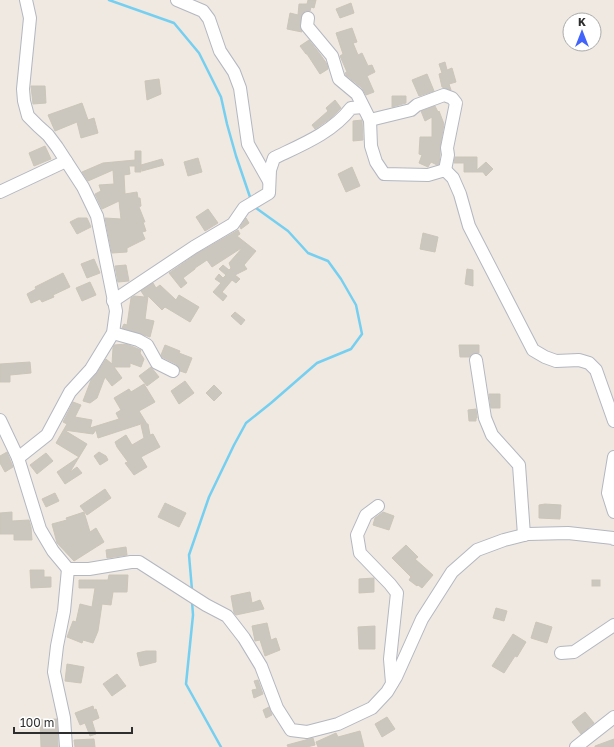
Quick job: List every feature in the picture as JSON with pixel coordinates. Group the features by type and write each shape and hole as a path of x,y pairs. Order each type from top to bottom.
{"street":[{"path":"18,458 48,435 70,392 91,369 113,333 116,311 97,216 83,187 57,146 28,116 24,102 23,89 30,18 26,0"},
{"path":"177,0 203,11 209,19 220,51 234,72 240,88 248,144 269,181"},
{"path":"308,18 307,26 332,56 339,79 356,94 370,120 371,146 376,162 384,174 428,175 445,170"},
{"path":"370,120 411,110 417,105 436,97 444,95 452,98 456,103 447,148 448,155 445,170"},
{"path":"113,301 194,247 233,224 244,208 269,193 269,181 274,158 321,135 346,114 350,108 363,108"},
{"path":"0,192 66,161"},
{"path":"445,170 454,178 469,226 533,350 556,361 578,360 589,363 596,370 614,421"},
{"path":"113,333 138,340 147,345 157,362 173,371"},
{"path":"476,360 485,418 492,436 519,465 524,535"},
{"path":"0,420 18,458 40,530 53,551 68,569 64,611 57,646 54,672 64,718 66,747"},
{"path":"614,457 608,493 614,512"},
{"path":"378,506 366,515 357,535 360,553 397,592 390,659 392,684"},
{"path":"68,569 89,569 139,562 227,616 244,638 261,666 277,708 292,730 307,732 338,724 372,708 387,692 422,619 452,572 477,550 504,540 524,535 568,533 614,539"},
{"path":"561,653 574,652 614,625"},
{"path":"576,747 614,717"}],"building":[{"path":"308,0 316,0 314,8 311,7 310,11 305,11 302,14 300,25 302,32 287,29 290,13 298,15 299,4 307,4"},
{"path":"351,3 354,13 340,18 336,9"},
{"path":"352,28 357,42 353,43 358,55 362,53 368,66 372,65 375,72 367,76 374,92 366,95 362,88 346,75 345,73 347,72 340,56 343,54 336,33"},
{"path":"309,40 327,64 328,69 320,74 300,46"},
{"path":"445,62 447,70 452,68 456,82 449,84 451,90 442,87 439,74 442,73 439,64"},
{"path":"427,74 434,91 419,96 412,80"},
{"path":"159,79 161,94 147,100 145,81"},
{"path":"31,86 45,86 46,103 33,104"},
{"path":"392,96 406,96 406,103 392,107"},
{"path":"335,100 341,108 330,119 315,129 312,125 328,111 326,108"},
{"path":"82,103 88,120 94,118 98,133 81,138 77,122 55,131 48,115"},
{"path":"435,106 438,112 439,111 444,124 439,164 437,165 431,162 428,167 419,163 422,155 419,154 420,137 432,137 432,117 425,121 421,111"},
{"path":"362,120 363,140 353,141 353,121"},
{"path":"45,146 51,159 34,166 29,153"},
{"path":"135,151 141,151 141,172 135,172 135,166 129,166 130,174 124,175 125,194 137,192 138,198 140,198 141,206 139,207 145,222 143,222 146,231 142,232 145,239 127,248 127,252 112,253 105,218 121,219 119,201 102,209 95,194 101,191 99,185 114,184 113,170 88,181 82,172 103,163 135,160"},
{"path":"455,157 477,157 477,170 486,162 493,169 486,176 483,172 464,172 464,163 454,163"},
{"path":"198,158 202,172 188,176 184,162"},
{"path":"162,159 164,165 142,171 141,165"},
{"path":"352,167 360,186 346,192 338,174"},
{"path":"208,209 218,223 205,231 196,217"},
{"path":"78,218 87,218 91,227 77,234 70,222"},
{"path":"246,218 249,223 241,229 240,227"},
{"path":"238,230 240,234 237,236 256,251 244,265 247,269 235,275 240,279 236,283 232,280 222,292 227,296 223,301 213,292 221,283 215,279 219,274 223,278 226,275 219,269 223,265 229,270 231,268 229,263 243,247 212,267 207,260 183,278 187,283 181,288 169,273 198,253"},
{"path":"423,233 438,237 435,252 420,249"},
{"path":"94,259 100,273 87,278 81,264"},
{"path":"126,265 129,281 118,282 115,266"},
{"path":"467,269 473,270 473,286 465,284"},
{"path":"63,273 70,287 53,295 54,297 42,302 40,299 31,303 27,294 36,289 35,287"},
{"path":"90,282 96,295 82,301 76,288"},
{"path":"153,283 156,288 160,285 176,300 179,295 199,307 190,322 165,307 162,310 148,296 145,319 154,321 150,337 122,328 124,324 127,325 131,298 134,296 145,297 141,291"},
{"path":"235,312 245,320 241,325 231,316"},
{"path":"126,344 141,350 140,353 144,359 141,367 130,363 130,367 114,367 122,378 112,386 105,377 97,398 90,403 83,401 91,380 106,359 112,364 114,345"},
{"path":"165,345 192,358 186,373 180,371 176,364 162,357 161,355"},
{"path":"459,345 479,345 479,353 474,353 469,357 460,357"},
{"path":"30,362 31,373 10,375 10,382 0,382 0,364"},
{"path":"151,367 159,377 147,386 139,376"},
{"path":"185,381 194,393 179,404 171,391"},
{"path":"144,384 155,402 139,411 148,424 150,435 153,434 160,447 141,457 147,467 134,475 125,463 128,462 115,442 126,435 132,445 144,438 141,425 144,423 98,438 96,430 93,434 64,430 87,444 70,472 77,467 82,473 65,484 57,472 79,457 56,443 67,424 63,422 73,402 81,405 75,417 92,420 90,428 119,419 116,413 121,410 114,398 129,389 131,392"},
{"path":"214,385 222,393 214,401 206,393"},
{"path":"489,394 500,394 500,408 491,408"},
{"path":"476,409 476,421 469,421 468,410"},
{"path":"7,452 13,467 5,472 0,463 0,456"},
{"path":"99,452 106,456 108,460 100,465 94,456"},
{"path":"46,453 53,461 37,474 30,465"},
{"path":"105,489 111,498 87,515 80,506"},
{"path":"55,493 59,501 46,507 42,499"},
{"path":"165,503 186,513 179,527 158,517"},
{"path":"539,505 561,505 560,519 539,518"},
{"path":"12,512 12,521 29,520 32,540 14,540 14,534 0,534 0,513"},
{"path":"84,512 90,532 96,528 104,542 74,561 57,543 52,524 67,520 66,518"},
{"path":"383,512 394,516 389,530 373,525 375,518"},
{"path":"406,545 418,557 415,559 433,575 422,588 409,580 411,577 392,558"},
{"path":"126,547 127,555 107,558 106,550"},
{"path":"30,570 44,570 44,577 51,577 51,587 31,588"},
{"path":"109,575 128,575 127,592 113,592 111,605 102,604 98,631 93,643 83,640 82,643 67,637 73,621 76,622 80,604 92,607 95,588 79,588 79,580 108,580"},
{"path":"374,578 374,592 359,593 359,579"},
{"path":"592,580 600,580 600,586 592,586"},
{"path":"250,592 252,603 260,600 264,609 236,615 234,613 231,596"},
{"path":"496,608 507,611 504,621 493,618"},
{"path":"536,622 552,627 547,643 531,638"},
{"path":"267,623 271,640 276,638 280,650 265,656 260,640 255,641 252,626"},
{"path":"375,626 375,649 359,649 358,627"},
{"path":"513,634 526,642 517,657 515,656 504,673 492,666"},
{"path":"156,651 156,662 140,666 137,653"},
{"path":"67,664 84,667 81,683 65,681"},
{"path":"117,674 126,686 112,696 103,684"},
{"path":"258,680 263,694 254,698 252,690 257,689 254,681"},
{"path":"93,706 94,710 96,709 99,718 92,721 96,734 90,736 85,723 80,725 75,713"},
{"path":"269,707 272,715 266,718 263,710"},
{"path":"585,712 594,723 581,734 572,722"},
{"path":"387,717 395,729 382,737 375,724"},
{"path":"57,719 58,747 41,747 40,720"},
{"path":"360,731 364,747 318,747 316,742 336,733 338,737"},
{"path":"313,738 315,745 307,747 288,747 287,745"},
{"path":"94,739 95,747 75,747 74,740"},
{"path":"614,739 614,747 595,747 595,746"}],"waterway":[{"path":"109,0 174,23 199,53 221,97 236,156 250,197"},
{"path":"192,590 189,555 209,497 246,423 317,363 351,349 362,334 356,305 341,279 328,261 308,253 288,231 256,208"},
{"path":"192,601 193,615 186,684 221,747"}]}
